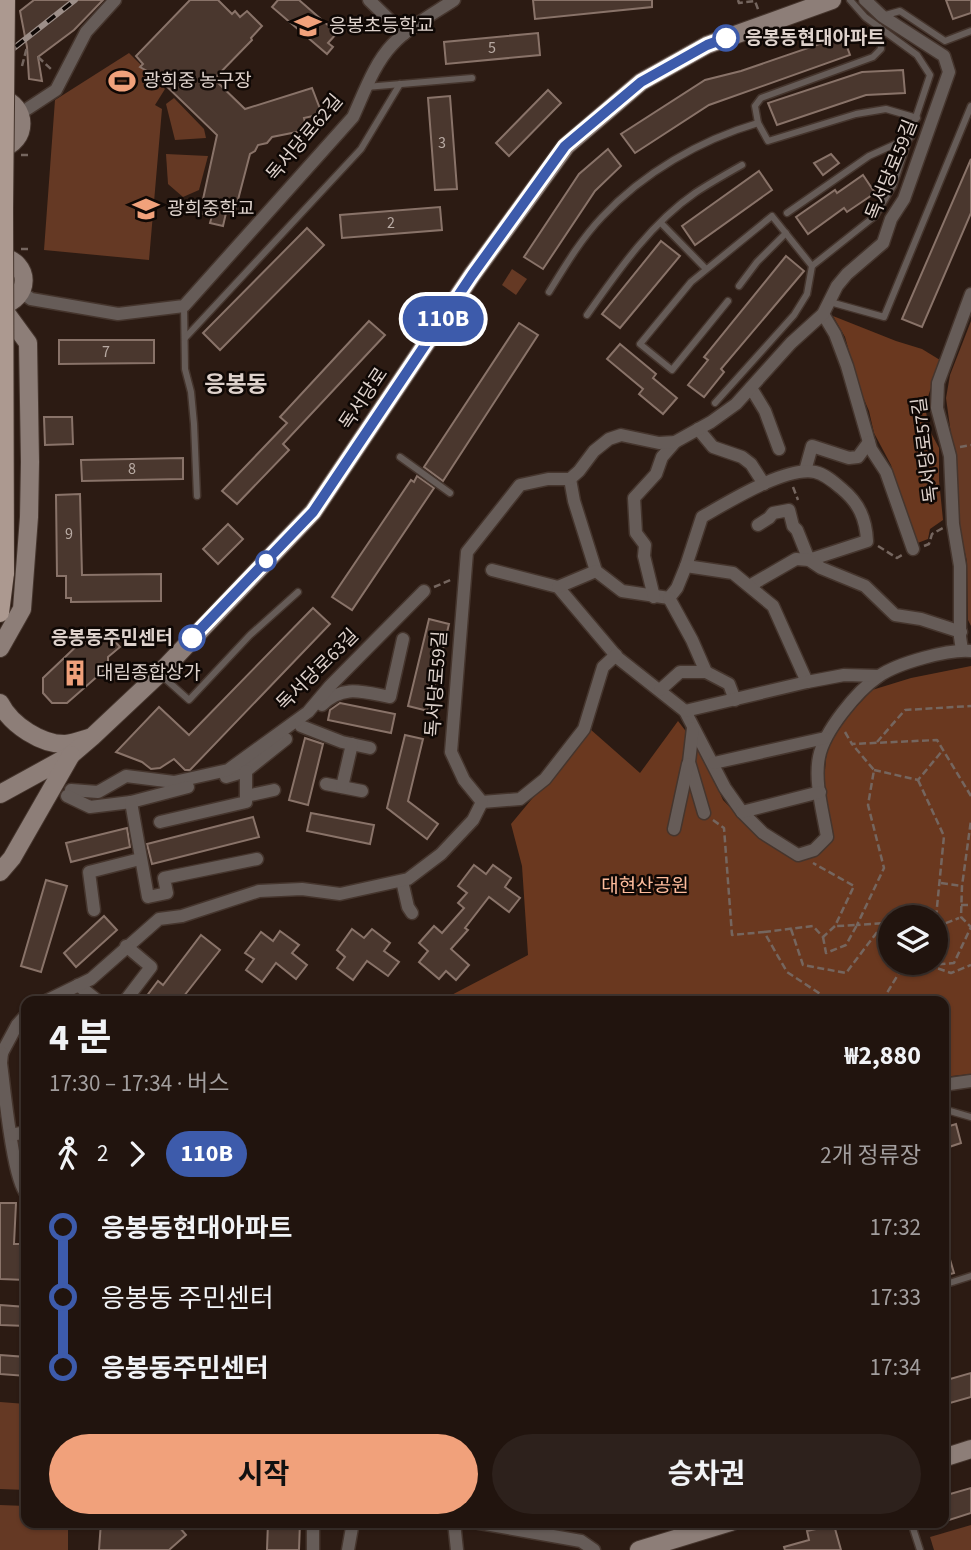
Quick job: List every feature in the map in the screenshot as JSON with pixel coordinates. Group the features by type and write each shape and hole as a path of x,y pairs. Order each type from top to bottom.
{"main road":[{"path":"0,613 5,573 6,0"},
{"name":"독서당로","path":"0,794 71,755 92,737 159,674 313,512 472,275 565,146 641,82 707,45 824,1"},
{"path":"0,97 9,100 21,114 21,132 10,145 0,149"},
{"path":"0,256 14,261 20,268 24,284 17,299 1,306 28,343 30,461 22,609 0,648"},
{"path":"0,703 20,726 48,741 68,744 92,737"},
{"path":"0,872 12,858 71,755"},
{"path":"949,1456 971,1449"},
{"path":"639,1550 711,1528"}],"street":[{"path":"21,114 56,90 86,32 115,0"},
{"path":"369,0 404,34"},
{"name":"독서당로62길","path":"184,306 353,117 366,87 390,47 404,34 454,0"},
{"name":"독서당로59길","path":"675,442 736,404 792,343 823,314 837,286 847,274 883,243 891,219 904,199 949,72 944,56 880,21 865,0"},
{"path":"21,292 31,299 118,314 184,306"},
{"name":"독서당로57길","path":"967,651 961,632 960,566 953,524 950,456 937,408 938,383 971,294"},
{"path":"823,314 835,334 871,449 886,472 913,549"},
{"path":"751,388 765,411 779,449"},
{"path":"698,429 713,447 741,457 751,464 764,484"},
{"path":"669,598 622,591 596,571 574,501 570,479 594,451 609,439 621,435 659,443 675,442"},
{"path":"654,597 644,556 645,545 636,533 634,498 656,474 662,457 675,442"},
{"path":"805,471 812,446 849,458 858,457 870,442"},
{"path":"669,598 677,588 686,566 702,517 764,484 805,471 818,472 850,496 866,524 867,541 809,560 796,559 751,585"},
{"name":"독서당로59길","path":"482,802 464,780 451,752 467,552 520,485 548,479 570,479"},
{"path":"758,525 769,519 772,513 789,510 793,526 809,560 821,568 865,586 895,615 921,619 961,632"},
{"path":"686,566 733,573 751,585 773,606 807,682"},
{"path":"492,570 558,587 615,655 685,711 725,788 742,812 763,834 798,855 814,850 827,837 820,792 819,759 825,738 846,708 879,676"},
{"path":"558,587 596,571"},
{"name":"독서당로63길","path":"131,802 90,807 69,793 97,792 126,776 174,782 228,770 308,712 330,685 424,591"},
{"path":"669,598 706,672"},
{"path":"257,859 164,878 167,893 148,897 131,802 246,772 332,696 351,690 390,697 404,639"},
{"path":"685,711 807,682 844,676 879,676 931,655 967,651"},
{"path":"56,996 91,979 159,919 182,916 259,891 302,889 340,894 408,879 441,854 472,820 482,802 520,799 545,779 584,729 603,667 615,655"},
{"path":"660,690 680,671 706,672 729,684 735,700"},
{"path":"301,726 370,748"},
{"path":"674,829 689,762 693,728"},
{"path":"713,762 825,738"},
{"path":"342,787 352,744"},
{"path":"689,762 704,813"},
{"path":"160,822 246,802 246,772"},
{"path":"326,784 362,792"},
{"path":"246,796 274,790"},
{"path":"742,812 820,792"},
{"path":"94,910 89,872 141,859"},
{"path":"402,881 412,913"},
{"path":"126,946 154,970 130,996"},
{"path":"78,985 92,996"},
{"path":"21,1021 1,1053 11,1135 21,1188"},
{"path":"949,1084 971,1082"},
{"path":"11,1135 21,1133"},
{"path":"313,1528 313,1550"},
{"path":"348,1550 352,1528"},
{"path":"455,1528 457,1550"},
{"path":"510,1528 581,1541 594,1550"}],"lane":[{"path":"715,403 794,315 807,295 812,266 875,216 893,186 911,136 930,75 917,55 880,21 865,17 850,0"},
{"path":"880,21 900,11 945,41 971,32"},
{"path":"880,21 881,49 873,57 761,98 755,106 758,123 768,141 856,114 886,109 917,118"},
{"path":"366,87 472,78"},
{"path":"185,338 361,149 400,83"},
{"path":"830,302 884,317 971,106"},
{"path":"549,292 583,240 603,216 641,180 725,133 758,123"},
{"path":"787,213 869,156 911,136"},
{"path":"587,315 628,258 661,223 694,194 742,165"},
{"path":"728,302 672,370 640,344 691,282 772,216 812,266"},
{"path":"661,223 706,270"},
{"path":"739,286 757,262 786,233"},
{"path":"184,306 185,369 191,392 197,496"},
{"path":"400,457 450,493"},
{"path":"159,674 189,699 250,635 298,592"},
{"path":"949,1111 971,1117"},
{"path":"949,1283 971,1276"},
{"path":"913,1528 920,1550"}],"path":[{"path":"738,0 739,3 755,1 764,24"},
{"path":"22,66 27,47"},
{"path":"38,57 57,75"},
{"path":"789,474 799,504 789,510"},
{"name":"독서당로57길","path":"913,549 929,544 932,534 953,524"},
{"path":"867,541 898,558 913,549"},
{"path":"424,591 465,574"},
{"path":"877,742 905,710 971,706"},
{"path":"838,720 852,744 874,770 918,780"},
{"path":"852,744 937,740 971,796"},
{"path":"918,780 943,750"},
{"path":"724,828 732,935 813,926 823,937 826,953 846,945 884,868 868,805 874,770"},
{"path":"918,780 944,836 937,905"},
{"path":"948,963 954,963 971,927 961,918 961,905 971,820"},
{"path":"798,855 854,886 835,926 823,937"},
{"path":"939,883 962,886"},
{"path":"961,905 971,905"},
{"path":"948,923 961,918"},
{"path":"835,926 878,923"},
{"path":"791,929 803,965 846,974 878,931"},
{"path":"764,932 788,972 824,996"},
{"path":"948,972 971,965"},
{"path":"885,996 898,975"}],"shaded area":[{"path":"129,53 165,89 155,105 162,109 149,260 44,250 55,100"},
{"path":"174,98 204,129 206,138 175,140 166,104"},
{"path":"166,154 208,156 199,190 183,197 168,184"},
{"path":"512,269 527,279 516,295 502,285"},
{"path":"971,321 971,626 968,620 967,562 957,516 954,456 946,398 950,375"},
{"path":"0,1402 21,1404 21,1490 0,1489"},
{"path":"0,1505 21,1506 21,1528 68,1528 68,1550 0,1550"},
{"path":"971,1525 971,1550 934,1550 930,1537"}],"green space":[{"path":"833,316 922,349 940,360 925,406 929,429 939,448 943,520 930,529 928,539 915,544 891,465 874,433 845,337"},
{"name":"대현산공원","path":"971,666 971,1074 949,1076 949,996 450,996 528,955 522,866 511,824 590,729 640,773 678,721 701,751 723,800 756,834 794,857 805,860 815,856 833,835 823,793 826,758 830,739 872,690 911,678"}],"building":[{"path":"34,0 103,0 74,30 38,57 42,81 29,79 27,47 20,11"},
{"name":"광희중학교","path":"190,0 218,0 232,14 235,11 240,17 247,11 262,26 214,79 245,109 312,88 322,114 304,118 307,130 272,137 267,143 258,145 250,154 234,215 226,213 223,226 210,223 212,216 200,213 217,135 156,76 140,67 143,64 136,56"},
{"path":"278,0 299,0 337,33 328,43 333,47 327,54 272,7"},
{"path":"533,0 652,0 652,7 535,19"},
{"path":"946,0 971,0 971,13 953,19"},
{"path":"538,33 540,55 446,64 444,42"},
{"path":"843,36 850,55 709,105 635,153 621,134 705,80 741,71"},
{"path":"903,70 905,93 866,95 777,125 768,103 862,72"},
{"path":"548,90 561,103 509,156 496,143"},
{"path":"450,96 457,189 435,190 428,98"},
{"path":"608,149 621,166 595,191 543,269 524,257 579,174"},
{"path":"831,154 839,163 823,175 814,163"},
{"path":"971,159 971,213 922,327 902,319"},
{"path":"759,171 772,190 695,245 682,226"},
{"path":"863,175 875,193 847,212 844,208 808,234 796,217 835,190 837,193"},
{"path":"440,207 442,230 342,238 340,215"},
{"path":"307,228 324,245 220,350 203,333"},
{"path":"661,241 680,256 620,328 602,314"},
{"path":"786,256 804,271 721,369 724,372 704,397 688,385 708,360 704,357"},
{"path":"369,321 385,335 283,444 289,450 237,504 222,491 287,423 280,417"},
{"path":"519,323 538,335 443,481 424,467"},
{"path":"59,340 154,340 154,363 59,364"},
{"path":"620,344 656,374 653,378 677,398 663,414 639,394 643,389 607,359"},
{"path":"44,417 72,417 73,444 45,445"},
{"path":"183,458 183,479 82,481 81,460"},
{"path":"417,476 434,488 352,610 332,597 411,480 414,482"},
{"path":"80,494 82,575 161,574 161,601 71,602 71,598 66,598 66,576 57,576 56,495"},
{"path":"228,524 243,539 218,564 203,549"},
{"path":"313,608 330,624 190,770 185,770 174,759 160,768 151,769 142,762 116,752 159,707 189,735"},
{"path":"429,619 449,624 428,711 408,706"},
{"name":"대림종합상가","path":"85,638 112,638 120,647 108,657 108,667 67,703 52,703 43,693 43,678"},
{"path":"340,703 395,714 391,733 328,720 330,710"},
{"path":"405,735 423,739 408,801 438,824 427,839 387,808"},
{"path":"305,738 323,744 308,805 289,800"},
{"path":"311,813 374,825 370,844 307,831"},
{"path":"253,817 259,837 152,864 147,844"},
{"path":"127,828 130,847 71,862 66,843"},
{"path":"474,865 486,874 493,865 511,878 505,887 520,898 509,912 489,897 465,928 468,930 451,949 469,965 456,980 446,971 439,979 419,962 428,951 419,943 434,926 442,933 464,908 458,903 467,893 458,886"},
{"path":"46,880 67,886 41,972 21,966"},
{"path":"104,916 117,930 76,967 64,953"},
{"path":"352,929 364,938 372,929 390,943 384,951 399,962 388,976 367,961 353,980 337,968 345,957 337,950"},
{"path":"280,931 299,945 292,953 307,965 296,979 276,963 262,982 246,970 254,959 245,953 261,932 273,941"},
{"path":"201,935 220,950 184,996 147,996 158,981 163,985"},
{"path":"956,1124 961,1143 949,1147 949,1126"},
{"path":"0,1203 16,1203 14,1244 21,1244 21,1280 0,1279"},
{"path":"949,1256 954,1273 949,1274"},
{"path":"0,1305 21,1307 21,1326 0,1325"},
{"path":"0,1355 21,1357 21,1376 0,1374"},
{"path":"971,1373 971,1397 949,1403 949,1379"},
{"path":"971,1488 971,1513 949,1520 949,1494"},
{"path":"101,1528 180,1528 186,1535 169,1550 99,1550"},
{"path":"268,1528 300,1528 299,1550 267,1550"},
{"path":"835,1528 841,1550 785,1550 784,1547 809,1540 807,1531"}],"railway":[{"path":"0,59 75,0"}],"bus line":[{"name":"110B","path":"192,638 313,512 472,275 565,146 641,82 707,45 726,38"}],"place":[{"name":"응봉초등학교","path":"308,26"},
{"name":"응봉동현대아파트","path":"726,38"},
{"name":"광희중 농구장","path":"122,81"},
{"name":"광희중학교","path":"146,209"},
{"name":"응봉동주민센터","path":"192,638"},
{"name":"대림종합상가","path":"75,673"}],"district":[{"name":"응봉동","path":"236,384"}]}
